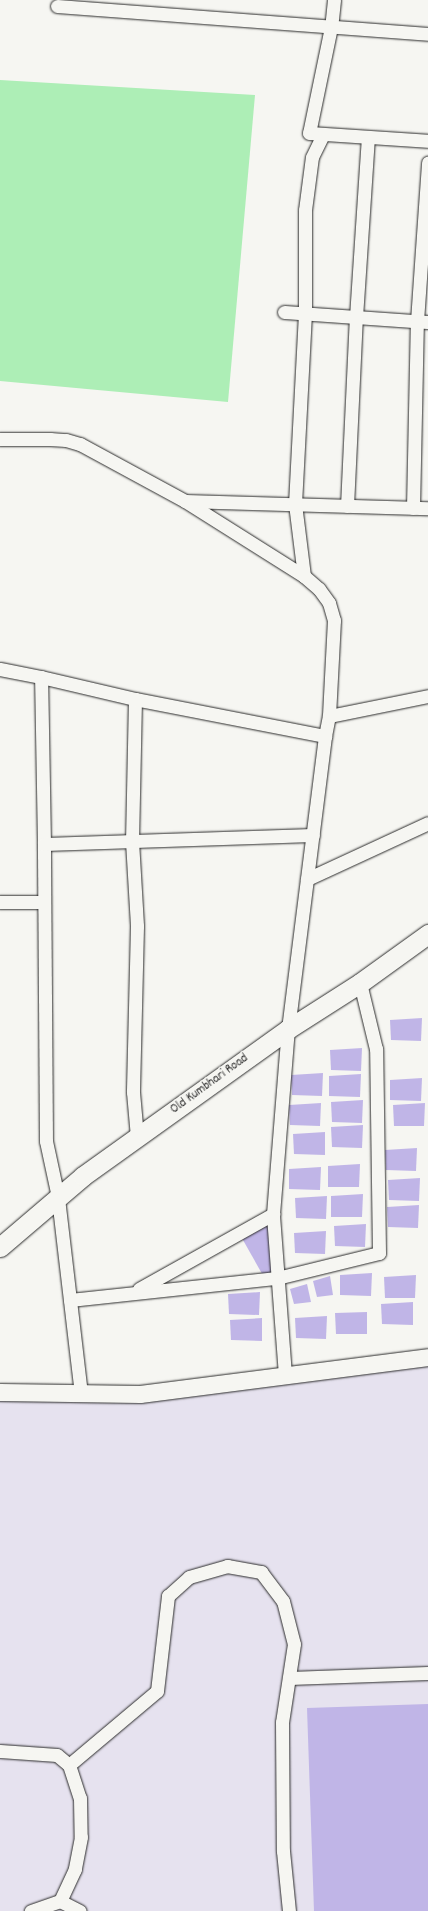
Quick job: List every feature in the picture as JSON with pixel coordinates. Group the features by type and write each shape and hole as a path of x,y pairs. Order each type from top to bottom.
{"main road":[{"name":"Old Kumbhari Road","path":"0,1247 83,1176 288,1029 360,983 428,934"}],"street":[{"path":"334,0 331,27 309,133 428,141"},
{"path":"57,6 428,34"},
{"path":"304,576 295,504 305,314 305,210 312,157 323,134"},
{"path":"347,506 356,317 368,137"},
{"path":"413,508 428,162"},
{"path":"284,312 422,322"},
{"path":"0,440 50,439 66,440 80,444 185,501 304,576 319,589 329,603 334,620 329,716 325,736 288,1029 273,1214 285,1376"},
{"path":"185,501 428,508"},
{"path":"0,669 135,699 325,736"},
{"path":"41,677 44,844 46,1141 58,1197 81,1394"},
{"path":"329,716 428,696"},
{"path":"135,699 132,841 137,926 133,1092 137,1137"},
{"path":"307,879 428,823"},
{"path":"44,844 313,835"},
{"path":"0,902 44,902"},
{"path":"70,1300 277,1278 379,1253 376,1049 360,983"},
{"path":"134,1292 273,1214"},
{"path":"0,1392 140,1394 428,1357"},
{"path":"69,1765 157,1691 168,1596 189,1577 227,1566 261,1572 283,1601 294,1644 282,1722 283,1852 289,1911"},
{"path":"289,1678 428,1673"},
{"path":"0,1751 57,1755 69,1765 80,1798 81,1837 75,1869 60,1901"},
{"path":"31,1911 60,1901 80,1911"}],"shaded area":[{"path":"428,1357 428,1911 0,1911 0,1394 140,1394"}],"green space":[{"path":"0,80 255,95 228,402 0,381"}],"building":[{"path":"422,1018 421,1041 391,1040 390,1020"},
{"path":"362,1048 361,1071 331,1070 330,1050"},
{"path":"323,1073 322,1096 292,1095 291,1075"},
{"path":"361,1074 360,1097 329,1096 329,1076"},
{"path":"422,1078 421,1101 390,1100 390,1080"},
{"path":"363,1100 362,1123 332,1122 331,1102"},
{"path":"321,1103 320,1126 290,1125 289,1105"},
{"path":"425,1103 424,1126 394,1126 393,1105"},
{"path":"363,1125 362,1148 332,1147 331,1127"},
{"path":"325,1132 325,1155 294,1154 293,1134"},
{"path":"417,1148 416,1171 386,1170 385,1150"},
{"path":"360,1164 359,1187 328,1187 328,1166"},
{"path":"321,1167 320,1190 289,1189 289,1169"},
{"path":"420,1178 419,1201 389,1200 388,1180"},
{"path":"363,1194 362,1217 331,1217 331,1196"},
{"path":"327,1196 326,1219 296,1218 295,1198"},
{"path":"419,1205 418,1228 388,1227 387,1207"},
{"path":"273,1214 277,1278 265,1279 239,1233"},
{"path":"366,1224 365,1247 335,1246 334,1226"},
{"path":"326,1231 325,1254 295,1253 294,1233"},
{"path":"372,1273 371,1296 340,1295 340,1275"},
{"path":"416,1275 415,1298 385,1298 384,1277"},
{"path":"330,1276 333,1295 317,1297 313,1281"},
{"path":"307,1284 311,1302 294,1304 290,1289"},
{"path":"260,1292 259,1315 229,1314 228,1294"},
{"path":"413,1302 413,1325 382,1324 381,1304"},
{"path":"367,1312 367,1334 336,1334 335,1313"},
{"path":"327,1316 326,1339 296,1338 295,1318"},
{"path":"262,1318 262,1341 231,1340 230,1320"},
{"path":"428,1704 428,1911 314,1911 307,1708"}]}
